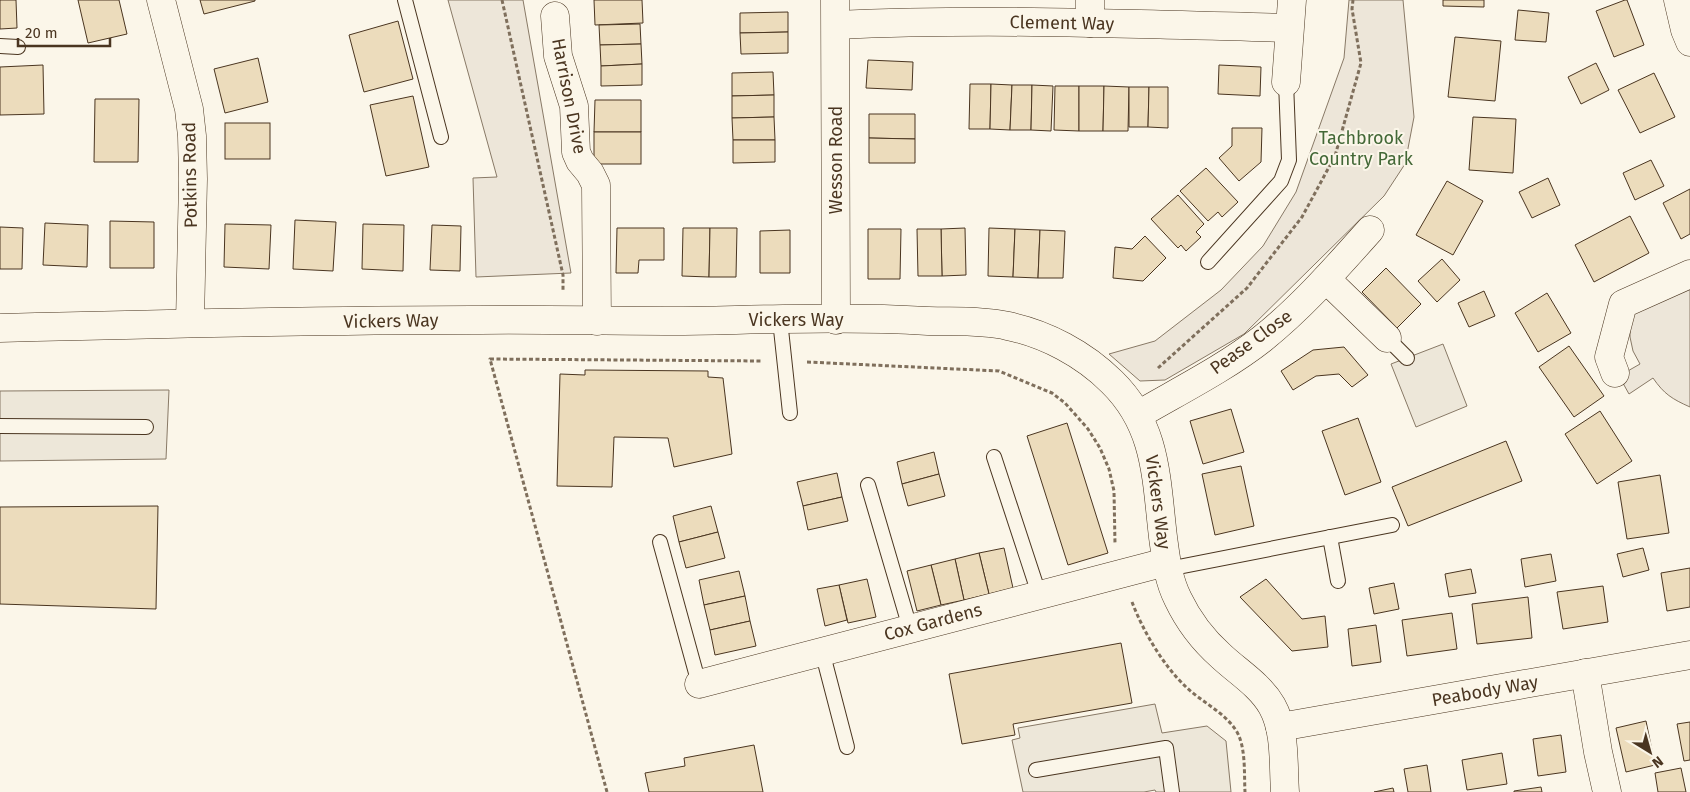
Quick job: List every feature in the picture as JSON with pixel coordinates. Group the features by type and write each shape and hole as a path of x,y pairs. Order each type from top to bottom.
{"street":[{"name":"Potkins Road","path":"160,0 189,109 192,136 190,323"},
{"path":"1286,82 1292,0"},
{"path":"1678,0 1685,30 1690,42"},
{"name":"Clement Way","path":"835,13 904,22 1090,12 1289,28"},
{"name":"Wesson Road","path":"835,13 836,320"},
{"name":"Harrison Drive","path":"555,16 558,56 574,106 576,152 596,185 597,321"},
{"name":"Pease Close","path":"1138,415 1261,340 1300,307 1370,230"},
{"path":"1615,373 1608,358 1623,304 1690,274"},
{"path":"1326,279 1387,338"},
{"name":"Vickers Way","path":"0,328 190,323 475,320 897,319 1004,325 1041,334 1074,353 1109,378 1132,402 1146,430 1155,474 1171,586 1194,626 1221,656 1256,686 1272,704 1280,727 1285,792"},
{"name":"Cox Gardens","path":"699,684 1039,594 1120,574 1167,565"},
{"name":"Peabody Way","path":"1280,727 1690,655"},
{"path":"1585,674 1598,752 1607,792"}],"lane":[{"path":"405,0 441,137"},
{"path":"0,46 18,47"},
{"path":"1208,262 1281,182 1289,160 1286,82"},
{"path":"780,320 790,413"},
{"path":"1387,338 1407,358"},
{"path":"0,426 146,428"},
{"path":"994,457 1039,594"},
{"path":"868,486 910,628"},
{"path":"1167,565 1392,525"},
{"path":"1330,537 1338,581"},
{"path":"660,542 699,684"},
{"path":"822,651 847,747"},
{"path":"1036,770 1166,748 1172,792"}],"path":[{"path":"502,0 563,275 563,321"},
{"path":"607,792 490,359 784,361 999,371 1052,393 1065,403 1088,429 1100,448 1109,469 1114,491 1115,550 1120,574 1136,614 1149,638 1169,668 1184,686 1223,716 1237,732 1242,748 1245,792"}],"green space":[{"path":"448,0 523,0 571,273 476,277 473,178 497,177"},
{"name":"Tachbrook Country Park","path":"1349,0 1403,0 1414,117 1405,164 1384,196 1244,334 1165,380 1140,381 1109,354 1155,341 1221,290 1263,246 1296,192 1344,58"},
{"path":"1690,279 1690,407 1669,396 1653,378 1629,394 1619,376 1640,364 1633,351 1630,337 1630,322 1637,308"}],"shaded area":[{"path":"1443,344 1467,406 1416,427 1391,364"},
{"path":"169,390 166,459 0,461 0,391"},
{"path":"1155,704 1162,733 1207,726 1226,741 1231,792 1156,792 1155,790 1144,792 1023,792 1012,740 1020,738 1018,728"}],"building":[{"path":"0,0 16,0 17,28 0,29"},
{"path":"78,0 119,0 127,34 88,43"},
{"path":"200,0 255,0 255,1 204,14"},
{"path":"594,0 642,0 643,23 595,25"},
{"path":"1443,0 1484,0 1484,7 1443,6"},
{"path":"1627,0 1644,45 1614,57 1596,11"},
{"path":"1518,10 1549,13 1546,42 1515,40"},
{"path":"788,12 788,32 740,33 740,13"},
{"path":"398,21 413,79 364,92 349,35"},
{"path":"640,24 641,44 600,45 599,25"},
{"path":"788,32 788,53 741,54 740,33"},
{"path":"1455,37 1501,41 1495,101 1448,97"},
{"path":"641,44 642,64 601,66 600,45"},
{"path":"258,58 268,102 225,113 214,69"},
{"path":"868,60 913,62 912,90 866,88"},
{"path":"1596,63 1609,90 1581,104 1568,77"},
{"path":"642,64 642,85 601,86 601,66"},
{"path":"43,65 44,114 0,115 0,67"},
{"path":"1219,65 1261,67 1260,96 1218,94"},
{"path":"773,72 774,95 732,96 732,73"},
{"path":"1654,73 1675,117 1640,133 1618,90"},
{"path":"970,84 991,84 990,129 969,129"},
{"path":"991,84 1012,85 1010,130 990,129"},
{"path":"1012,85 1032,85 1031,130 1010,130"},
{"path":"1032,85 1053,86 1051,131 1031,130"},
{"path":"1055,86 1079,86 1079,131 1054,130"},
{"path":"1079,86 1104,86 1103,131 1079,131"},
{"path":"1104,86 1129,87 1128,131 1103,131"},
{"path":"1129,87 1149,87 1148,127 1129,127"},
{"path":"1149,87 1168,87 1168,128 1148,127"},
{"path":"774,95 774,117 732,118 732,96"},
{"path":"413,96 429,167 386,176 370,105"},
{"path":"95,99 139,99 138,162 94,162"},
{"path":"595,100 641,100 641,132 594,132"},
{"path":"869,114 915,114 915,139 869,138"},
{"path":"774,117 775,140 733,140 732,118"},
{"path":"1473,117 1516,119 1513,173 1469,170"},
{"path":"225,123 270,123 270,159 225,159"},
{"path":"1232,128 1262,128 1261,162 1239,181 1219,158 1232,146"},
{"path":"594,132 641,132 641,164 594,164"},
{"path":"869,138 915,139 915,163 869,163"},
{"path":"733,140 775,140 775,162 733,163"},
{"path":"1651,160 1664,186 1635,200 1623,173"},
{"path":"1206,168 1238,202 1222,217 1218,212 1208,221 1180,191"},
{"path":"1548,178 1560,205 1532,218 1519,192"},
{"path":"1447,181 1483,201 1453,255 1416,235"},
{"path":"1690,189 1690,234 1681,239 1663,203"},
{"path":"1178,195 1204,224 1196,232 1201,237 1186,251 1181,245 1178,248 1151,219"},
{"path":"1630,216 1649,253 1594,282 1575,245"},
{"path":"295,220 336,222 333,271 293,269"},
{"path":"110,221 154,222 154,268 110,268"},
{"path":"45,223 88,225 87,267 43,265"},
{"path":"225,224 271,225 269,269 224,267"},
{"path":"363,224 404,225 403,271 362,269"},
{"path":"432,225 461,226 460,271 430,270"},
{"path":"0,227 23,228 22,269 0,269"},
{"path":"617,228 664,228 664,260 639,260 638,273 616,273"},
{"path":"683,228 710,228 709,277 682,276"},
{"path":"710,228 737,228 736,277 709,277"},
{"path":"965,228 966,275 942,276 941,229"},
{"path":"989,228 1015,229 1013,277 988,276"},
{"path":"868,229 901,229 900,279 868,279"},
{"path":"917,229 941,229 942,276 918,276"},
{"path":"1015,229 1040,230 1038,278 1013,277"},
{"path":"790,230 790,273 760,273 760,231"},
{"path":"1040,230 1065,231 1063,278 1038,278"},
{"path":"1145,236 1166,258 1143,281 1113,278 1115,247 1132,249"},
{"path":"1442,259 1460,280 1437,302 1418,281"},
{"path":"1386,268 1421,304 1397,328 1362,292"},
{"path":"1484,291 1495,316 1469,327 1458,303"},
{"path":"1547,293 1571,333 1538,352 1515,313"},
{"path":"1569,346 1604,396 1574,417 1539,367"},
{"path":"1344,347 1368,375 1352,387 1339,374 1316,376 1293,390 1281,371 1313,350"},
{"path":"585,370 708,371 708,377 723,378 732,454 674,467 668,438 614,437 612,487 557,486 560,374 585,375"},
{"path":"1231,409 1244,452 1203,464 1190,421"},
{"path":"1600,411 1632,461 1597,484 1565,434"},
{"path":"1358,418 1381,482 1345,495 1322,431"},
{"path":"1067,423 1108,553 1068,565 1027,436"},
{"path":"1506,441 1522,481 1408,526 1392,487"},
{"path":"934,452 939,474 902,484 897,462"},
{"path":"1241,466 1254,526 1215,535 1202,474"},
{"path":"837,473 842,497 803,506 797,482"},
{"path":"939,474 945,496 908,506 902,484"},
{"path":"1660,475 1669,533 1627,539 1618,482"},
{"path":"842,497 848,521 808,530 803,506"},
{"path":"158,506 156,609 0,604 0,507"},
{"path":"711,506 718,532 679,542 673,516"},
{"path":"718,532 725,558 686,568 679,542"},
{"path":"1004,548 1013,588 989,594 979,553"},
{"path":"1643,548 1649,570 1623,577 1617,554"},
{"path":"979,553 989,594 964,600 955,559"},
{"path":"1551,554 1556,581 1525,587 1521,559"},
{"path":"955,559 964,600 941,605 931,565"},
{"path":"931,565 941,605 917,611 907,571"},
{"path":"1690,568 1690,607 1667,611 1661,573"},
{"path":"1471,569 1476,593 1449,597 1445,574"},
{"path":"739,571 745,596 704,605 699,580"},
{"path":"867,579 876,617 848,623 839,585"},
{"path":"1266,579 1302,619 1325,616 1328,647 1292,651 1240,597"},
{"path":"1394,583 1399,609 1374,614 1369,588"},
{"path":"839,585 847,620 825,626 817,589"},
{"path":"1603,586 1608,622 1563,629 1557,592"},
{"path":"745,596 750,621 710,630 704,605"},
{"path":"1528,597 1532,638 1477,644 1472,604"},
{"path":"1452,613 1457,649 1407,656 1402,620"},
{"path":"750,621 756,646 715,655 710,630"},
{"path":"1376,625 1381,662 1352,666 1348,629"},
{"path":"1121,643 1132,703 1013,724 1015,735 962,744 949,674"},
{"path":"1646,721 1655,765 1626,772 1616,728"},
{"path":"1690,722 1690,760 1684,761 1677,724"},
{"path":"1561,735 1566,772 1538,776 1533,739"},
{"path":"754,745 763,792 649,792 645,773 685,766 684,758"},
{"path":"1502,753 1507,784 1467,790 1462,760"},
{"path":"1427,765 1431,792 1408,792 1404,769"},
{"path":"1681,768 1686,792 1658,792 1655,773"},
{"path":"1541,787 1542,792 1514,792 1514,791"},
{"path":"1393,788 1394,792 1374,792"}]}
